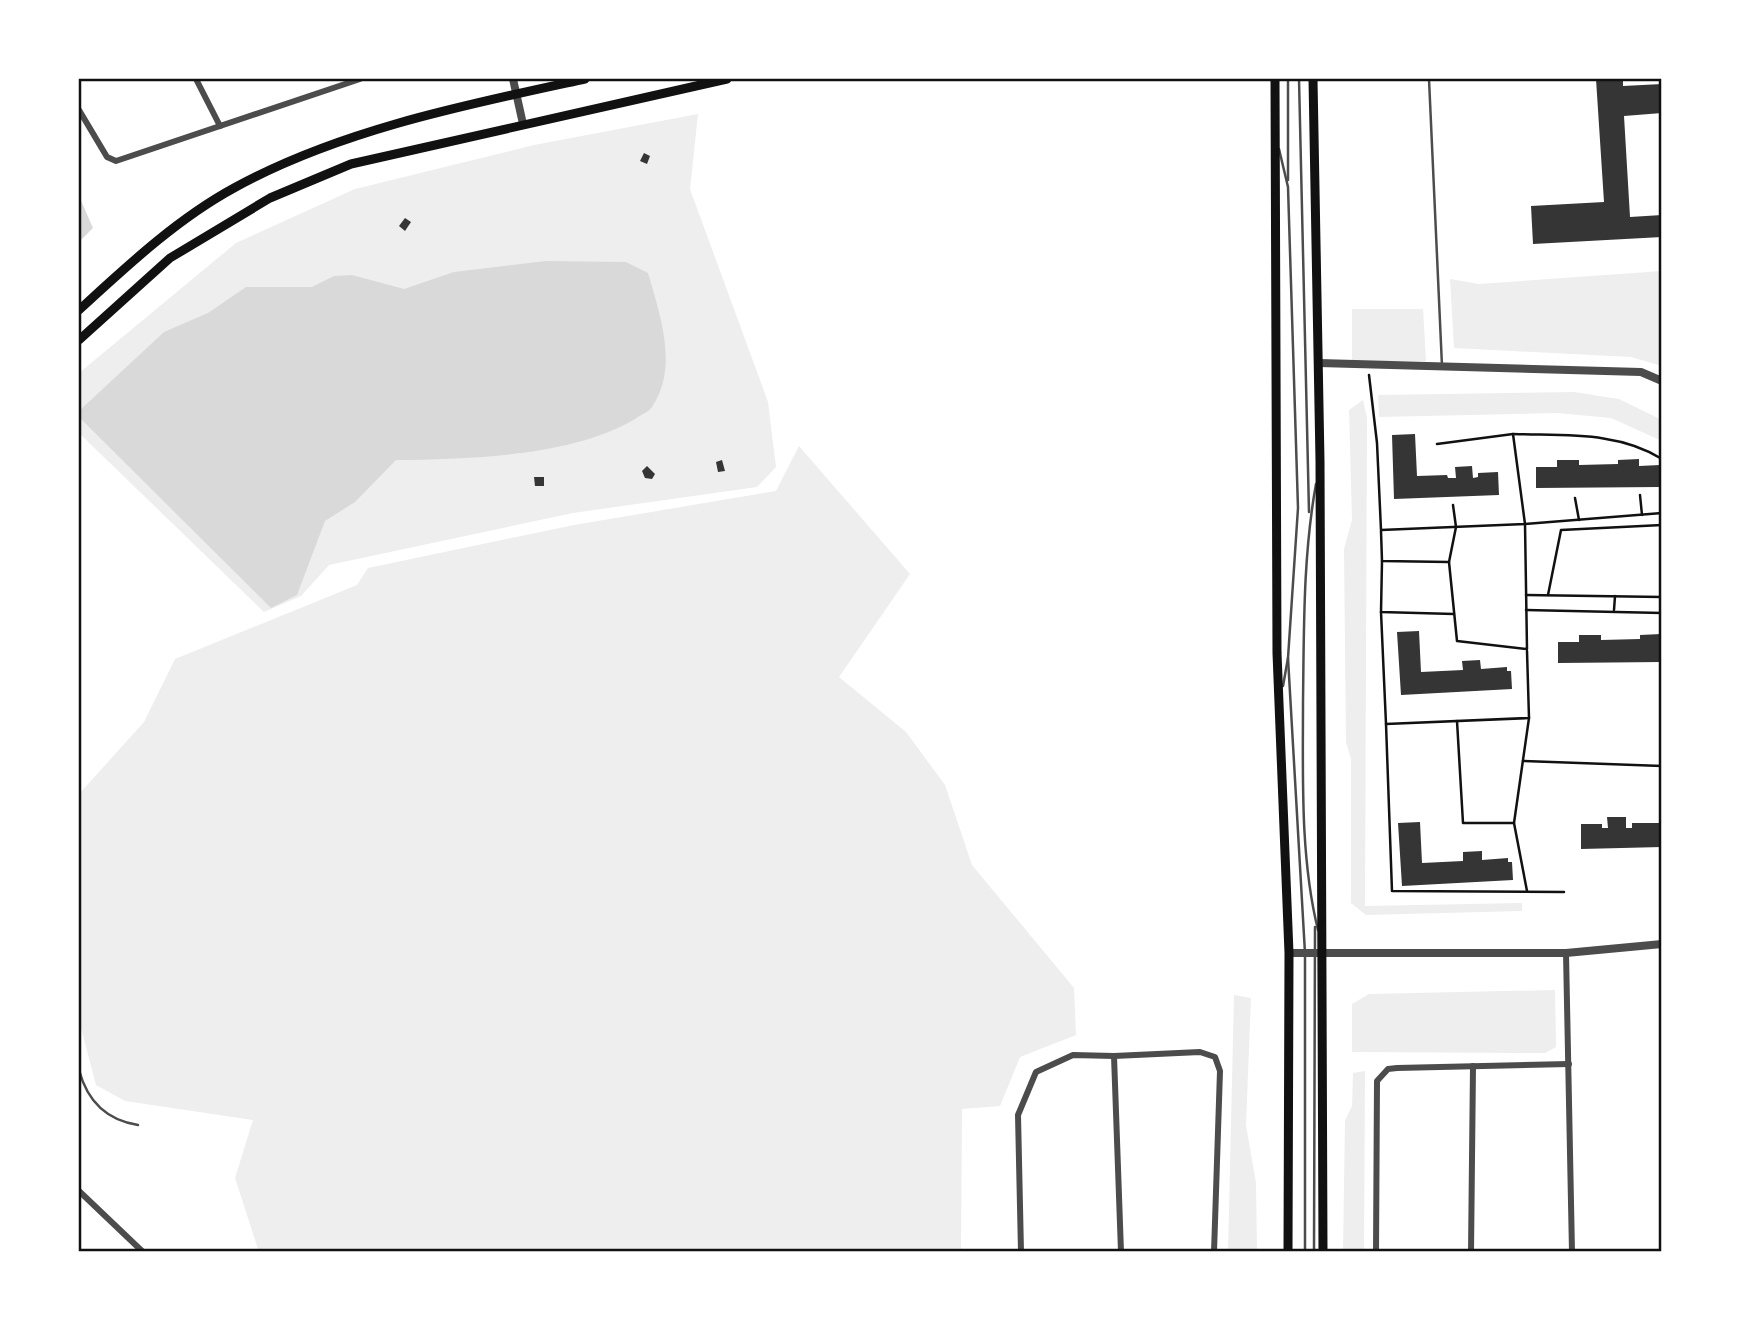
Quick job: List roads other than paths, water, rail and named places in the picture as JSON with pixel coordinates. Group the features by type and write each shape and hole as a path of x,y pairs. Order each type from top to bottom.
{"main road":[{"path":"79,310 142,253 233,188 314,151 354,137 516,94 585,79"},
{"path":"79,340 170,258 270,198 351,164 727,79"},
{"path":"1275,79 1275,370 1280,700 1289,953 1288,1252"},
{"path":"1312,79 1320,461 1319,954 1323,1252"}],"street":[{"path":"196,79 220,126"},
{"path":"79,110 107,157 117,161 360,79"},
{"path":"513,79 523,124"},
{"path":"1319,363 1641,372 1662,381"},
{"path":"1289,953 1566,953 1662,944"},
{"path":"1566,953 1572,1252"},
{"path":"1021,1252 1018,1115 1036,1072 1073,1055 1200,1052 1215,1056 1219,1063 1214,1252"},
{"path":"1114,1056 1121,1252"},
{"path":"1376,1252 1377,1081 1388,1069 1569,1063"},
{"path":"1471,1252 1473,1066"},
{"path":"79,1191 143,1252"}],"lane":[{"path":"1280,700 1288,658 1298,508 1288,187 1288,79"},
{"path":"1299,79 1310,519"},
{"path":"1429,79 1442,366"},
{"path":"1276,135 1288,187"},
{"path":"1314,1252 1319,954 1312,906 1303,777 1304,585 1310,519 1320,461"},
{"path":"1288,658 1305,953 1305,1252"},
{"path":"1316,921 1319,954"},
{"path":"79,1070 83,1086 95,1105 122,1122 138,1125"}]}
